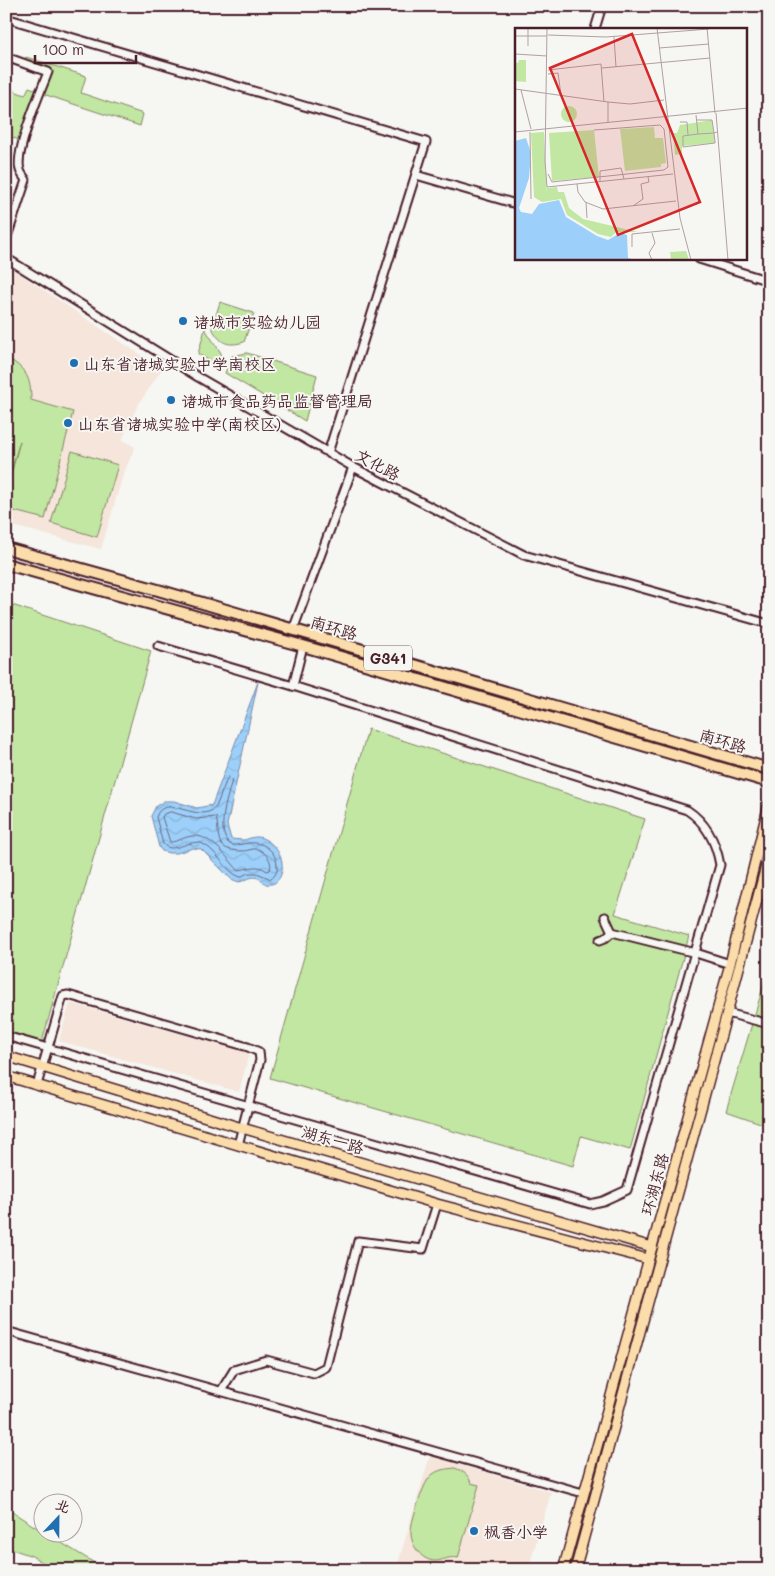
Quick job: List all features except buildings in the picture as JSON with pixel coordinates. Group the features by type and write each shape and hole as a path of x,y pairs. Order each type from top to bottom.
{"highway":[{"name":"南环路","path":"6,548 158,590 769,769"},
{"name":"南环路","path":"6,564 303,646 769,782"}],"main road":[{"name":"环湖东路","path":"563,1570 730,964 769,804"},
{"name":"环湖东路","path":"576,1570 769,855"},
{"name":"湖东一路","path":"6,1056 242,1128 652,1247"},
{"name":"湖东一路","path":"6,1076 436,1204 648,1259"}],"street":[{"path":"595,28 602,6"},
{"path":"6,18 426,142 328,453"},
{"path":"6,57 48,72 19,158 20,169 26,180 6,240"},
{"path":"416,175 515,204"},
{"name":"文化路","path":"6,258 198,377 328,453 524,556 769,624"},
{"path":"702,260 769,281"},
{"path":"293,630 353,467"},
{"path":"6,1036 590,1204 604,1201 628,1190 720,865 718,852 706,827 695,815 687,810 293,686 158,646"},
{"path":"293,686 303,646"},
{"path":"605,917 612,932"},
{"path":"612,932 730,964"},
{"path":"600,940 612,932"},
{"path":"37,1085 63,996 68,994 259,1052 260,1060 238,1144"},
{"path":"727,1013 769,1024"},
{"path":"221,1391 234,1370 266,1360 314,1373 326,1367 358,1241 423,1248 436,1204"},
{"path":"6,1331 583,1493"}],"shaded area":[{"name":"山东省诸城实验中学(南校区)","path":"6,265 162,369 138,405 122,440 135,447 123,475 101,549 6,524"},
{"path":"70,1003 249,1053 239,1092 59,1041"},
{"name":"枫香小学","path":"430,1456 551,1492 528,1570 396,1570"}],"green space":[{"path":"26,57 86,76 81,93 143,114 140,126 40,93 47,72 23,63"},
{"path":"29,87 37,90 19,140 6,135 6,88 25,95"},
{"path":"220,302 254,313 244,342 229,344 221,340 212,328"},
{"path":"205,329 221,353 217,365 198,354"},
{"path":"247,353 317,375 305,421 225,373 232,356"},
{"path":"6,357 26,374 30,385 31,400 73,412 45,519 6,509 6,494 20,441 6,487"},
{"path":"72,451 118,465 97,537 51,523"},
{"path":"6,603 151,651 42,1042 6,1031"},
{"path":"368,729 645,819 615,914 689,936 630,1150 581,1136 573,1166 270,1078"},
{"path":"769,967 769,1126 726,1111"},
{"path":"455,1468 465,1474 471,1483 479,1485 458,1558 453,1557 434,1561 425,1558 419,1553 413,1543 411,1527 422,1491 430,1477 441,1470"},
{"path":"6,1508 32,1525 32,1544 63,1544 106,1570 55,1570 32,1556 6,1547"}],"water":[{"path":"258,682 227,825 231,839 243,840 259,837 276,849 281,860 282,871 277,881 269,884 265,884 256,877 239,882 231,879 201,849 193,848 177,853 162,851 159,847 151,816 156,806 164,801 174,801 197,808 212,805"}],"place":[{"name":"诸城市实验幼儿园","path":"183,321"},
{"name":"山东省诸城实验中学南校区","path":"74,363"},
{"name":"诸城市食品药品监督管理局","path":"171,400"},
{"name":"山东省诸城实验中学(南校区)","path":"68,423"},
{"name":"枫香小学","path":"474,1531"}]}
